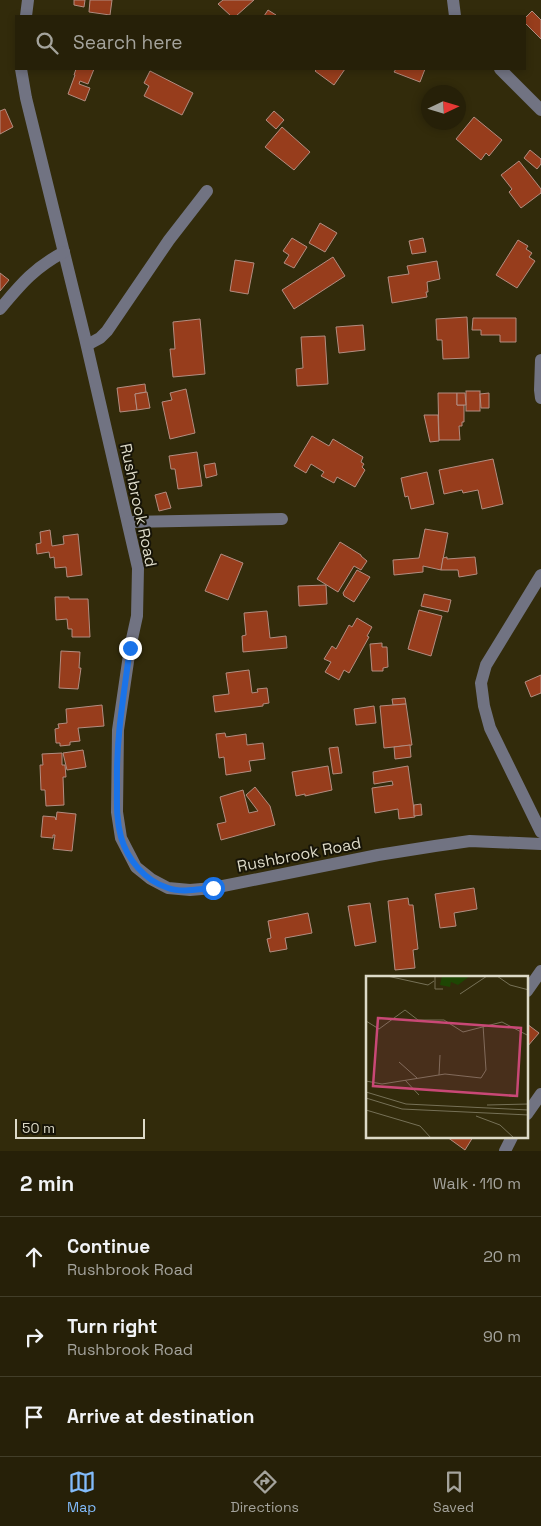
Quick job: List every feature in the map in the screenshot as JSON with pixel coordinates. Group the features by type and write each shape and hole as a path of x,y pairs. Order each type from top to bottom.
{"street":[{"path":"26,15 28,0"},
{"name":"Rushbrook Road","path":"21,70 26,98 87,345 138,568 137,616 130,648 118,730 117,812 121,838 136,867 151,879 168,888 190,890 213,888 378,855 435,846 470,842 541,844"},
{"path":"501,70 541,110"},
{"path":"87,345 100,338 107,331 169,240 207,191"},
{"path":"0,309 44,263 64,252"},
{"path":"541,360 541,398"},
{"path":"128,522 282,519"},
{"path":"541,575 486,665 481,683 484,706 490,728 541,832"},
{"path":"528,990 541,971"},
{"path":"528,1113 541,1094"},
{"path":"505,1151 512,1138"}],"building":[{"path":"74,0 85,0 84,7 74,5"},
{"path":"90,0 112,0 110,15 89,12"},
{"path":"223,0 254,0 237,15 230,15 218,4"},
{"path":"268,10 276,15 265,15"},
{"path":"532,11 541,20 541,39 526,24 526,17"},
{"path":"76,70 94,70 88,84 80,81 79,84 90,88 85,101 68,94"},
{"path":"316,70 344,70 334,85"},
{"path":"395,70 425,70 420,82 394,72"},
{"path":"150,71 193,93 182,115 144,96 149,86 144,83"},
{"path":"5,109 13,127 0,134 0,111"},
{"path":"274,111 284,120 276,129 266,120"},
{"path":"474,117 502,140 489,156 486,153 481,160 456,139 463,130 466,130 466,127"},
{"path":"282,127 310,152 294,170 265,147"},
{"path":"530,150 541,159 541,164 537,169 524,158"},
{"path":"519,161 541,189 541,193 521,208 509,192 512,189 501,175"},
{"path":"320,223 337,233 325,252 309,243"},
{"path":"292,238 307,247 294,268 284,263 289,255 283,251"},
{"path":"423,238 426,252 412,254 409,241"},
{"path":"518,240 528,246 526,249 532,253 529,257 535,261 517,288 496,275"},
{"path":"333,257 345,276 294,309 282,290"},
{"path":"235,260 254,263 248,294 230,291"},
{"path":"437,261 440,279 427,282 427,297 392,303 388,277 409,274 407,266"},
{"path":"0,273 9,280 0,291"},
{"path":"467,317 469,358 443,359 442,340 437,340 436,319"},
{"path":"473,318 516,318 516,342 500,342 500,335 481,335 481,330 472,330"},
{"path":"200,319 205,374 173,377 170,349 175,349 173,322"},
{"path":"363,325 365,350 339,353 336,327"},
{"path":"325,336 328,384 297,386 296,369 303,368 301,337"},
{"path":"145,384 146,392 135,394 137,410 120,412 117,388"},
{"path":"186,389 195,433 170,439 162,402 172,400 170,393"},
{"path":"466,391 480,391 480,411 466,411"},
{"path":"147,392 150,408 137,410 135,394"},
{"path":"438,393 457,393 457,405 464,405 464,422 462,422 462,426 459,426 460,440 439,440"},
{"path":"457,393 465,393 466,405 457,405"},
{"path":"489,393 489,408 481,408 480,394"},
{"path":"424,415 438,415 439,441 430,442"},
{"path":"312,436 329,446 333,439 363,457 361,462 364,464 362,467 365,470 355,487 337,477 334,483 321,476 324,472 311,464 306,473 294,466"},
{"path":"197,452 202,486 178,489 175,469 171,469 169,456"},
{"path":"493,459 503,504 482,509 478,490 463,493 462,490 444,494 439,470"},
{"path":"215,463 217,475 206,478 204,465"},
{"path":"427,472 434,504 411,509 408,496 405,497 401,478"},
{"path":"166,492 171,508 159,511 155,495"},
{"path":"425,529 448,533 441,570 423,566 423,572 394,575 393,560 419,558"},
{"path":"50,530 52,546 64,544 63,536 78,534 82,575 67,577 66,567 55,568 54,557 50,558 49,552 37,554 36,544 41,543 40,532"},
{"path":"340,542 367,561 361,570 354,566 338,592 317,579"},
{"path":"221,554 243,563 228,600 205,591"},
{"path":"447,557 447,559 475,557 477,574 459,577 458,570 441,570 443,558"},
{"path":"357,570 370,577 354,602 344,596 343,593"},
{"path":"326,585 327,604 299,606 298,586"},
{"path":"424,594 451,600 448,612 421,606"},
{"path":"55,597 88,599 90,637 72,637 72,629 68,629 67,619 56,620"},
{"path":"419,610 442,616 431,656 408,649"},
{"path":"267,611 270,638 286,636 287,648 243,652 242,636 246,635 244,613"},
{"path":"357,618 372,627 367,636 369,637 349,673 344,670 339,680 325,672 331,662 324,659 332,646 336,649 349,625 352,627"},
{"path":"382,643 382,647 387,647 388,667 383,668 383,671 372,671 370,644"},
{"path":"61,651 80,652 79,668 81,668 78,689 59,688"},
{"path":"249,670 252,693 258,692 257,689 267,688 269,703 263,704 263,706 215,712 213,696 229,694 226,673"},
{"path":"541,675 541,693 531,697 525,682"},
{"path":"405,698 406,704 393,705 392,699"},
{"path":"406,704 412,745 384,748 380,706"},
{"path":"102,705 104,726 78,728 80,741 60,746 60,743 56,743 55,729 59,728 58,724 67,723 66,709"},
{"path":"374,706 376,723 356,725 354,709"},
{"path":"225,733 226,737 246,734 247,745 263,743 265,759 249,761 251,771 226,775 224,757 219,758 216,734"},
{"path":"410,745 411,757 395,759 394,747"},
{"path":"338,747 342,773 333,774 329,748"},
{"path":"83,750 86,767 67,770 63,753"},
{"path":"62,753 62,765 65,765 66,777 63,777 64,805 46,806 45,790 41,790 40,765 43,765 42,754"},
{"path":"328,766 332,790 296,796 292,772"},
{"path":"408,766 415,817 399,819 398,809 375,813 372,788 393,785 392,781 374,784 373,772"},
{"path":"255,787 270,806 275,825 221,840 217,824 226,822 220,797 243,790 249,813 258,811 246,795"},
{"path":"421,804 422,815 414,816 414,805"},
{"path":"57,812 76,814 72,851 53,849 55,835 53,835 53,838 41,837 43,816 55,817 56,820"},
{"path":"474,888 477,909 454,913 456,926 440,928 435,894"},
{"path":"408,898 409,905 413,905 418,949 413,950 415,968 395,970 388,901"},
{"path":"370,903 376,942 355,946 348,906"},
{"path":"308,913 312,933 285,938 287,949 270,952 267,939 271,938 268,921"},
{"path":"528,1025 539,1033 528,1046"},
{"path":"448,1138 472,1138 465,1150"}],"route":[{"path":"130,648 118,730 116,761 117,812 121,838 136,867 151,879 168,888 190,890 213,888"}]}
